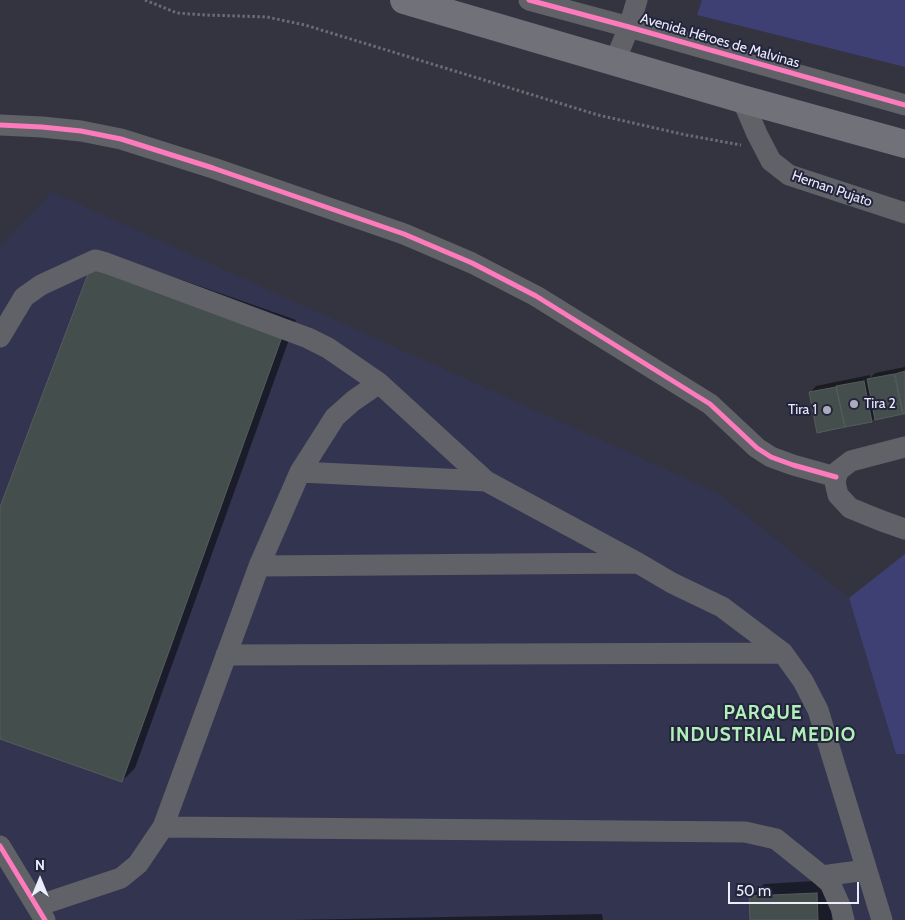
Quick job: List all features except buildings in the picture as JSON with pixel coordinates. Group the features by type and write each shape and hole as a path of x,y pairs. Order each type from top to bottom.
{"highway":[{"path":"404,0 742,99 905,144"}],"street":[{"name":"Avenida Héroes de Malvinas","path":"529,0 905,105"},
{"path":"616,62 637,0"},
{"name":"Hernan Pujato","path":"742,99 771,162 789,175 905,213"},
{"path":"0,125 42,126 82,131 121,139 213,168 404,234 472,263 536,296 710,404 757,448 771,457 836,477"},
{"path":"0,337 24,298 65,273 95,260 308,338 328,348 379,383 486,481 638,562 672,583 722,607 783,653 803,681 818,710 882,920"},
{"path":"0,846 41,913 121,878 138,864 163,827 259,566 300,472 335,416 379,383"},
{"path":"905,447 851,461 838,471 835,482 838,495 850,508 905,529"},
{"path":"300,472 486,481"},
{"path":"259,566 638,562"},
{"path":"226,655 783,653"},
{"path":"163,827 745,832 776,839 830,883 842,908 844,920"},
{"path":"822,876 866,870"}],"path":[{"path":"144,0 177,13 267,17 305,24 598,115 686,135 765,149"}],"shaded area":[{"path":"702,0 905,0 905,67 697,15"},
{"path":"52,192 718,493 849,598 896,754 905,754 905,920 0,920 0,247"},
{"path":"905,554 905,754 896,754 849,598"}],"cycle path":[{"path":"529,0 905,105"},
{"path":"0,125 81,131 121,139 213,168 404,234 472,263 536,296 710,404 757,448 771,457 836,477"},
{"path":"0,846 45,920"}],"place":[{"name":"Tira 2","path":"854,404"},
{"name":"Tira 1","path":"827,410"}],"district":[{"name":"PARQUE INDUSTRIAL MEDIO","path":"763,724"}]}
